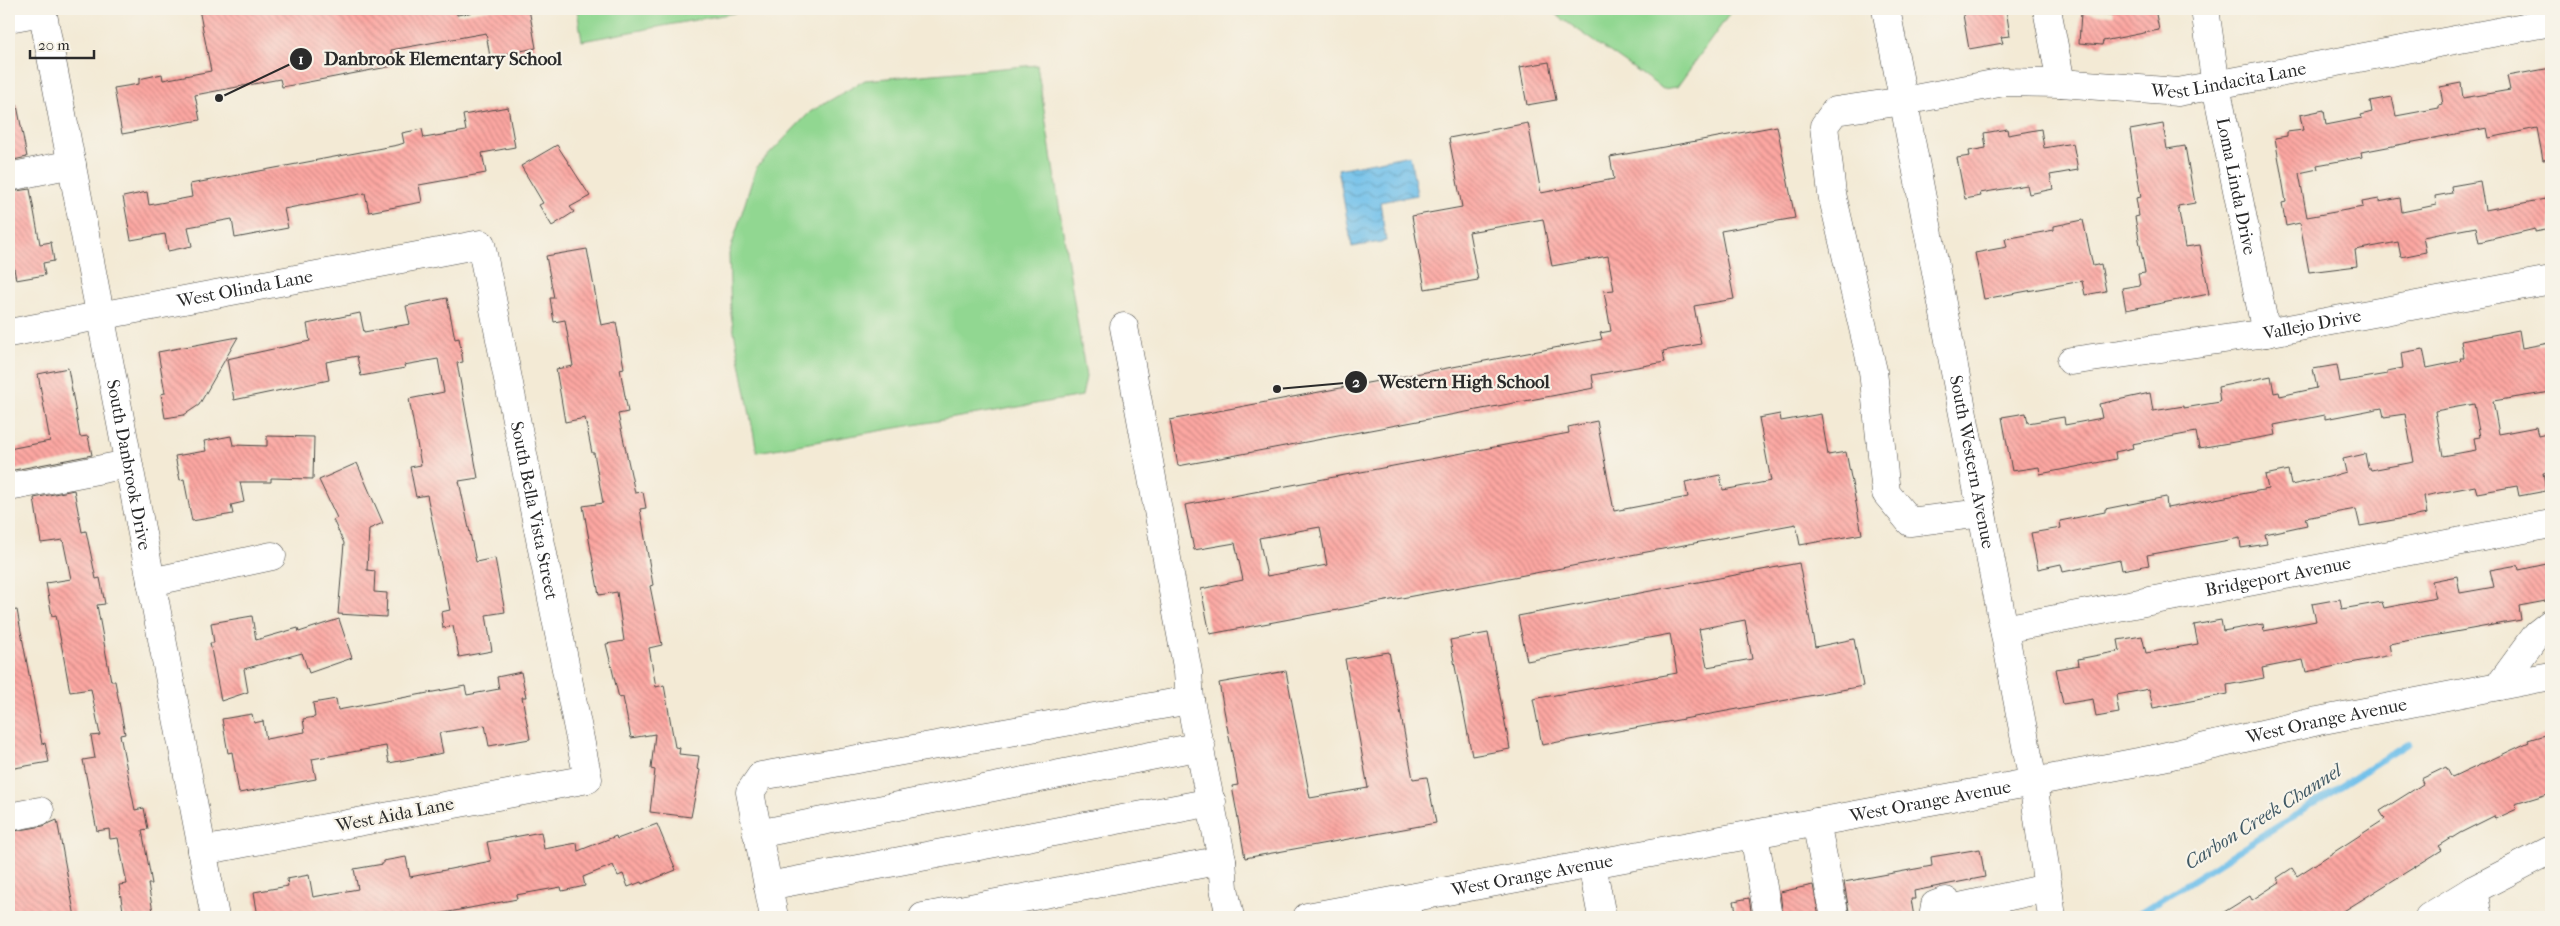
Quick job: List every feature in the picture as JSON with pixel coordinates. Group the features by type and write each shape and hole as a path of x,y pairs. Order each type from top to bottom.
{"street":[{"name":"South Western Avenue","path":"1886,9 2033,782 2052,917"},
{"path":"2047,9 2060,83"},
{"name":"Loma Linda Drive","path":"2205,9 2216,86 2266,333"},
{"path":"9,18 42,10"},
{"name":"South Danbrook Drive","path":"42,10 215,917"},
{"name":"West Lindacita Lane","path":"1982,513 1910,522 1886,493 1873,371 1832,194 1824,126 1835,111 1904,102 2004,82 2060,83 2178,92 2551,22"},
{"path":"9,177 72,164"},
{"name":"West Olinda Lane","path":"9,333 480,244"},
{"name":"South Bella Vista Street","path":"480,244 588,779"},
{"name":"Vallejo Drive","path":"2071,361 2266,333 2551,280"},
{"path":"1124,327 1188,672 1190,700 1212,802 1230,917"},
{"path":"9,486 128,464"},
{"name":"Bridgeport Avenue","path":"2004,629 2551,524"},
{"path":"151,582 272,556"},
{"path":"2499,686 2538,634 2551,623"},
{"name":"West Orange Avenue","path":"1307,917 1406,908 1592,864 2154,759 2318,721 2551,676"},
{"path":"774,917 750,792 761,776 1190,700"},
{"path":"757,834 1201,746"},
{"name":"West Aida Lane","path":"202,851 588,779"},
{"path":"768,886 1212,802"},
{"path":"9,817 40,811"},
{"path":"1816,822 1835,917"},
{"path":"1754,834 1768,917"},
{"path":"2428,917 2473,890 2551,850"},
{"path":"923,917 1222,860"},
{"path":"1592,864 1602,917"},
{"path":"1948,914 2047,888"},
{"path":"2473,890 2478,917"}],"green space":[{"path":"577,9 755,9 582,41"},
{"path":"1548,9 1733,9 1677,87 1663,89"},
{"path":"1037,65 1086,377 1082,396 757,452 731,315 729,254 756,168 810,112 865,80"}],"water":[{"path":"1410,155 1417,195 1380,202 1386,241 1352,247 1338,169"}],"building":[{"path":"199,9 456,9 457,15 492,9 529,9 536,48 490,57 486,33 391,50 393,66 282,87 280,79 195,95 200,120 122,134 114,88 139,84 139,79 162,74 163,80 211,71"},
{"path":"1962,9 2006,9 2010,36 2001,37 2003,43 1969,49"},
{"path":"2113,9 2155,9 2159,30 2103,41 2102,45 2079,43 2081,13 2114,15"},
{"path":"1549,62 1556,100 1527,105 1520,67"},
{"path":"2551,68 2551,159 2543,160 2537,128 2489,138 2487,128 2361,152 2362,157 2317,165 2318,169 2299,173 2307,217 2363,207 2362,202 2379,199 2379,202 2400,198 2402,212 2436,205 2435,196 2452,193 2451,186 2480,181 2485,210 2551,198 2551,229 2535,232 2535,229 2479,242 2476,227 2423,237 2426,252 2401,257 2398,242 2355,250 2357,266 2309,272 2300,223 2286,226 2282,203 2286,202 2275,138 2287,136 2287,132 2303,130 2300,115 2324,110 2326,125 2362,118 2361,115 2372,112 2370,101 2392,97 2396,116 2439,108 2439,105 2443,104 2440,87 2461,83 2463,98 2510,90 2507,76"},
{"path":"17,105 27,157 9,161 9,106"},
{"path":"508,107 515,147 482,153 486,173 419,185 422,202 369,212 365,193 284,209 288,228 235,238 232,219 188,227 192,246 168,251 165,234 131,240 123,197 147,192 149,205 192,197 190,184 398,145 404,143 402,133 422,129 424,138 466,131 463,115"},
{"path":"1528,123 1541,193 1614,179 1610,157 1777,126 1795,218 1721,231 1734,299 1694,306 1701,344 1663,351 1665,362 1592,375 1594,388 1178,466 1170,420 1602,339 1600,333 1611,331 1604,291 1614,290 1608,256 1552,266 1543,219 1469,232 1478,280 1425,289 1412,216 1462,207 1449,138"},
{"path":"2163,124 2167,149 2185,146 2195,203 2178,206 2185,247 2200,245 2209,294 2126,310 2122,288 2140,285 2138,274 2145,273 2135,217 2139,216 2136,198 2141,197 2130,130"},
{"path":"2007,129 2008,135 2041,129 2044,148 2073,143 2078,170 2050,175 2053,189 2029,194 2027,185 1980,193 1981,196 1965,199 1957,158 1970,156 1969,151 1986,148 1984,133"},
{"path":"557,145 590,196 570,207 574,212 552,226 539,205 543,203 521,166"},
{"path":"30,189 40,244 51,242 54,261 43,263 45,275 16,280 9,240 9,192"},
{"path":"2083,220 2093,266 2101,264 2106,291 2085,295 2082,281 1984,299 1975,253 2007,247 2005,239 2054,230 2054,226"},
{"path":"587,249 601,325 616,322 624,368 620,369 628,412 618,414 635,493 643,492 646,508 640,509 653,585 650,586 662,645 649,648 656,687 664,685 675,747 680,748 679,754 699,756 697,769 700,770 691,817 650,812 655,770 651,769 655,734 631,738 623,697 619,698 606,644 624,641 617,592 599,595 583,506 603,503 594,453 592,453 585,418 565,422 556,369 573,366 565,320 554,322 550,298 554,298 546,256"},
{"path":"447,298 455,339 459,338 463,362 457,363 478,478 459,481 476,562 495,558 505,612 486,615 492,651 459,657 453,626 443,628 441,612 450,610 427,495 416,497 410,467 421,465 409,399 444,392 438,359 404,365 405,368 361,376 357,356 326,362 329,380 234,400 227,359 310,341 307,324 360,313 364,332 410,324 406,306"},
{"path":"2519,330 2522,348 2549,343 2551,392 2493,401 2499,434 2536,427 2538,436 2551,433 2551,472 2543,473 2546,491 2519,496 2517,486 2477,493 2475,486 2424,496 2427,514 2360,526 2356,509 2305,518 2307,525 2265,534 2267,544 2241,548 2240,538 2147,555 2149,565 2122,570 2120,560 2063,572 2061,564 2038,569 2031,533 2061,528 2060,521 2105,512 2105,509 2166,497 2167,508 2268,489 2265,475 2288,470 2291,485 2329,477 2346,472 2343,459 2365,454 2368,468 2371,470 2414,462 2405,414 2384,417 2382,408 2325,419 2325,415 2274,425 2276,435 2199,448 2196,432 2132,444 2133,448 2115,452 2116,459 2040,474 2039,467 2012,471 2002,417 2026,413 2028,423 2064,417 2065,425 2102,418 2099,404 2150,393 2153,411 2184,406 2184,408 2220,402 2218,387 2271,376 2274,393 2279,392 2280,396 2317,388 2313,369 2337,365 2340,382 2387,374 2387,371 2403,368 2401,353 2423,349 2427,368 2461,361 2460,358 2464,358 2461,341","holes":["2474,404 2480,437 2474,438 2476,450 2443,456 2435,411"]},
{"path":"238,337 199,405 184,415 165,418 161,394 165,393 158,352"},
{"path":"68,368 80,437 88,436 92,455 9,471 9,449 50,441 38,374"},
{"path":"1780,414 1781,421 1821,414 1828,455 1846,452 1862,534 1800,545 1796,524 1210,634 1201,589 1243,580 1235,543 1194,550 1185,505 1569,433 1568,427 1597,421 1614,511 1688,497 1685,482 1720,475 1723,490 1771,481 1759,418","holes":["1320,527 1327,565 1267,576 1259,538"]},
{"path":"231,436 233,445 267,446 267,436 314,437 313,479 271,478 271,482 240,482 244,502 231,505 233,514 192,521 184,479 180,480 175,456 206,451 204,441"},
{"path":"357,463 383,523 369,529 367,570 375,571 374,592 387,593 386,617 338,614 344,543 333,520 337,518 319,480"},
{"path":"74,490 82,532 86,531 96,579 100,578 105,604 97,605 111,681 115,681 125,734 120,735 135,810 144,808 148,829 142,830 152,884 148,884 154,917 124,917 119,885 127,884 118,838 110,839 109,829 97,831 83,760 95,758 91,736 100,735 91,689 70,692 56,615 52,616 46,583 71,579 63,540 41,543 34,498"},
{"path":"1799,563 1815,647 1854,639 1863,686 1542,745 1533,699 1677,673 1670,634 1527,661 1518,616","holes":["1745,620 1752,659 1707,667 1699,629"]},
{"path":"2551,563 2551,600 2519,606 2521,620 2389,644 2391,655 2306,672 2303,660 2262,668 2264,678 2227,685 2228,694 2153,708 2149,689 2116,695 2119,713 2096,717 2093,699 2063,704 2056,669 2079,665 2078,659 2120,651 2118,640 2142,636 2146,653 2198,644 2194,625 2221,620 2223,631 2263,624 2264,631 2316,621 2312,604 2340,599 2342,609 2382,602 2384,608 2436,598 2432,581 2457,576 2460,593 2494,587 2490,570 2518,565 2519,570"},
{"path":"17,610 42,744 45,743 49,762 9,769 9,611"},
{"path":"252,616 256,640 298,628 299,632 339,619 352,658 309,673 302,653 244,669 248,692 221,701 210,643 214,643 211,623"},
{"path":"1488,633 1510,749 1472,756 1450,640"},
{"path":"1389,652 1413,779 1427,777 1436,823 1245,858 1232,786 1238,785 1219,683 1286,671 1310,798 1368,788 1345,659"},
{"path":"521,672 526,697 522,697 530,739 489,746 485,725 439,733 443,753 389,763 386,746 312,759 316,779 239,793 232,752 228,753 222,719 252,714 254,723 263,721 266,739 305,732 303,719 315,717 313,703 336,699 338,710 465,686 467,695 499,689 497,677"},
{"path":"2551,733 2551,793 2515,804 2517,809 2495,819 2494,816 2460,833 2439,846 2442,850 2334,917 2216,917 2250,896 2252,900 2280,882 2277,878 2292,868 2297,876 2385,819 2380,811 2423,784 2421,779 2446,767 2452,778 2529,742 2528,740"},
{"path":"57,820 75,917 9,917 9,832 43,826"},
{"path":"657,824 676,870 642,884 641,882 628,887 623,874 618,876 613,865 583,877 585,886 562,891 561,887 516,895 517,899 428,916 428,914 408,917 258,917 254,892 288,886 287,879 309,875 313,897 358,889 354,869 383,864 383,861 406,857 410,877 491,861 487,842 541,832 544,849 577,843 578,851 616,836 617,839"},
{"path":"1980,849 1985,877 1914,891 1915,899 1911,899 1914,917 1850,917 1844,882 1932,866 1931,857"},
{"path":"1813,885 1819,917 1783,917 1780,892"},
{"path":"1749,898 1752,917 1737,917 1734,901"}],"waterway":[{"name":"Carbon Creek Channel","path":"2134,917 2409,743"}],"place":[{"name":"Danbrook Elementary School","path":"219,98"},
{"name":"Western High School","path":"1277,389"}]}
